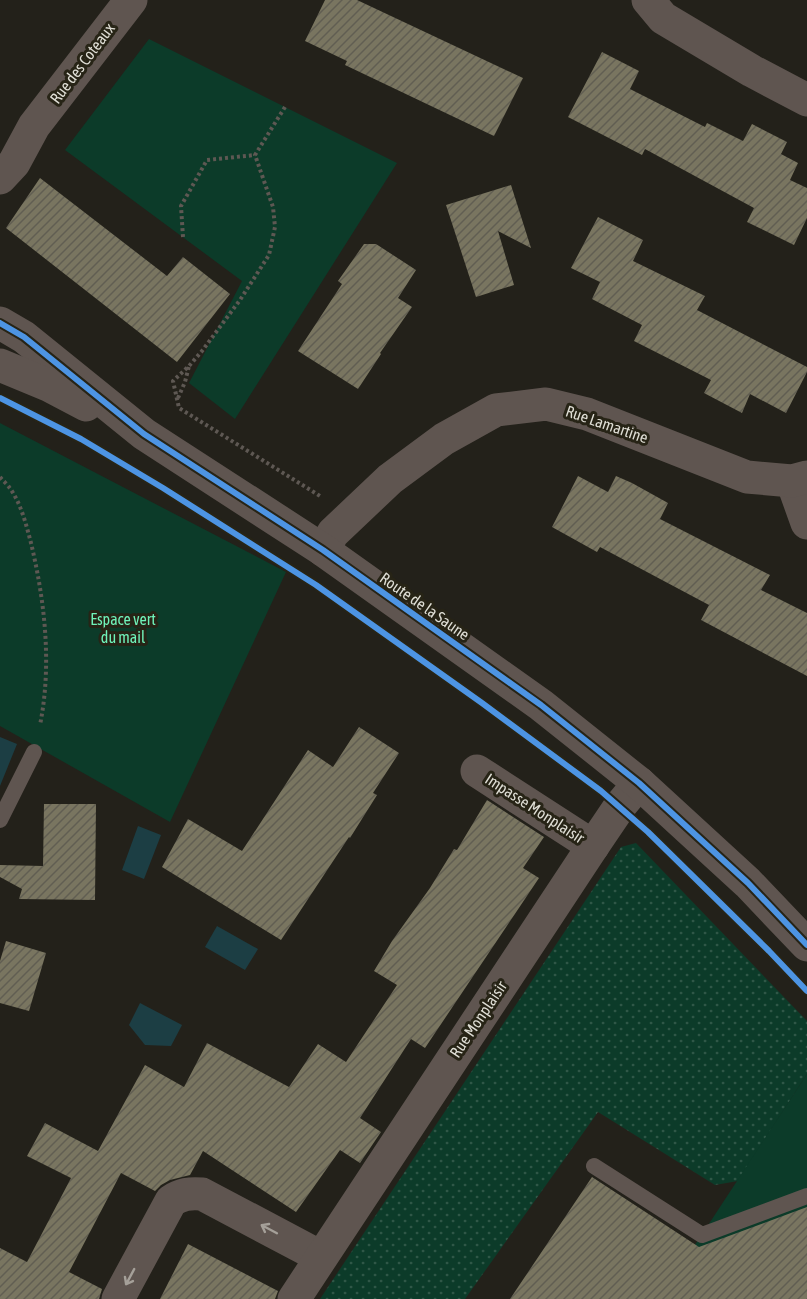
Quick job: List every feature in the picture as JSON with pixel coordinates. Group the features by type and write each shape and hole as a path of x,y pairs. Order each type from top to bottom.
{"street":[{"name":"Rue des Coteaux","path":"0,178 14,164 34,126 130,0"},
{"path":"648,0 663,18 752,71 807,100"},
{"name":"Rue des Coteaux","path":"0,146 34,126"},
{"name":"Route de la Saune","path":"0,323 24,337 144,434"},
{"name":"Route de la Saune","path":"0,364 48,385 144,434 323,550 542,705 639,783 747,883 807,945"},
{"name":"Rue Lamartine","path":"323,550 333,533 390,479 444,439 496,410 546,404 587,414 747,477 800,479 807,523"},
{"name":"Impasse Monplaisir","path":"477,771 593,846"},
{"name":"Rue Monplaisir","path":"294,1299 593,846 639,783"},
{"path":"118,1299 171,1201 190,1193 202,1194 321,1257"}],"lane":[{"path":"0,820 34,752"},
{"path":"594,1166 702,1235 807,1196"}],"path":[{"path":"255,155 285,107"},
{"path":"183,237 181,206 207,160 255,155"},
{"path":"255,155 273,207 275,227 268,255 240,300 202,351 173,381 179,408 352,516"},
{"path":"178,399 189,366"},
{"path":"0,477 19,506 27,527 37,567 43,613 46,651 45,683 34,752"}],"green space":[{"path":"149,39 397,163 235,419 189,383 242,281 65,150"},
{"name":"Espace vert du mail","path":"0,423 286,572 170,822 0,726"},
{"path":"636,843 807,1021 807,1074 738,1181 715,1185 598,1112 465,1299 320,1299 621,847"},
{"path":"807,1074 807,1299 657,1299 699,1239"}],"water":[{"path":"0,737 17,744 0,786"},
{"path":"138,826 161,835 144,879 122,870"},
{"path":"217,926 258,949 245,970 205,947"},
{"path":"140,1003 182,1025 171,1046 145,1045 129,1025"}],"building":[{"path":"325,0 357,0 523,78 494,136 345,65 347,61 305,41"},
{"path":"602,52 639,71 630,89 705,127 707,123 743,141 752,124 787,142 781,154 798,163 790,180 807,188 807,218 794,245 747,222 754,208 645,149 642,155 568,117"},
{"path":"40,178 167,276 183,257 230,294 177,362 6,228"},
{"path":"511,185 531,248 498,231 514,285 476,297 446,205"},
{"path":"598,217 643,240 633,261 705,296 697,310 807,367 807,372 786,413 750,394 742,413 704,393 711,380 634,341 642,325 592,299 600,282 571,268"},
{"path":"364,244 376,244 416,270 398,298 412,307 358,389 298,351 342,284 338,281"},
{"path":"578,476 608,492 616,476 632,483 668,503 660,519 770,575 761,590 807,613 807,676 701,620 709,605 600,547 597,552 552,527"},
{"path":"359,727 399,753 373,793 377,795 350,838 281,940 162,867 188,819 242,851 308,750 333,767"},
{"path":"487,800 544,837 523,868 539,878 425,1048 411,1039 360,1118 381,1132 360,1163 340,1150 296,1212 203,1151 190,1175 170,1180 155,1191 121,1173 69,1272 102,1289 99,1299 0,1299 0,1248 27,1262 71,1178 27,1156 45,1123 98,1151 145,1065 184,1087 207,1043 289,1087 318,1044 346,1062 397,985 374,971 454,849 457,850"},
{"path":"44,804 96,804 95,900 19,899 22,889 0,877 0,865 43,866"},
{"path":"6,941 46,953 29,1011 0,1003 0,961"},
{"path":"592,1177 699,1247 807,1207 807,1299 510,1299"},
{"path":"188,1244 278,1291 275,1299 160,1299"}],"cycle path":[{"path":"0,323 24,337 144,434 323,550 541,705 639,783 748,883 807,945"},
{"path":"0,398 81,439 163,488 316,585 482,703 601,791 648,832 807,991"}]}
